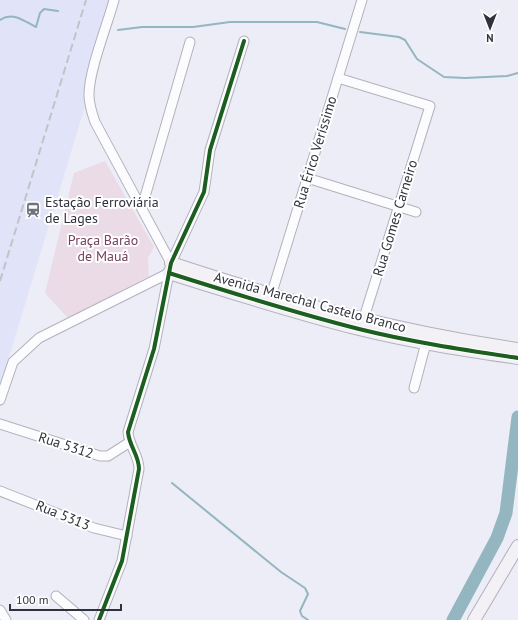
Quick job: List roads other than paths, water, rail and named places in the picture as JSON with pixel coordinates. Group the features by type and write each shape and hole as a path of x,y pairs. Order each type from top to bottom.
{"street":[{"path":"114,0 91,78 89,95 90,106 95,122 142,207 170,268"},
{"name":"Rua Érico Veríssimo","path":"270,300 362,0"},
{"path":"99,620 122,561 139,462 138,455 130,442 128,432 154,349 170,268 204,192 212,143 244,41"},
{"path":"142,207 190,42"},
{"name":"Rua Gomes Carneiro","path":"338,78 430,106 361,325"},
{"path":"307,178 416,212"},
{"path":"0,400 13,362 39,338 170,268"},
{"name":"Avenida Marechal Castelo Branco","path":"170,268 270,300 426,343 518,358"},
{"name":"Avenida Marechal Castelo Branco","path":"361,325 518,349"},
{"path":"414,388 426,343"},
{"name":"Rua 5312","path":"0,424 100,456 108,456 130,442"},
{"name":"Rua 5313","path":"0,491 94,528 127,536"},
{"path":"474,620 518,546"},
{"path":"56,596 84,620"},
{"path":"0,610 6,620"}],"waterway":[{"path":"0,20 9,16 23,20 36,27 40,13 44,9 58,11"},
{"path":"118,30 142,27 193,27 230,22 317,22 345,29"},
{"path":"360,32 399,37 405,40 417,59 444,77 465,78 507,76 518,73"},
{"path":"453,620 497,538 506,513 518,417"},
{"path":"172,483 281,572 305,588 308,594 300,611 302,616 308,620"}],"railway":[{"path":"0,281 86,0"}],"place":[{"name":"Estação Ferroviária de Lages","path":"33,210"}],"park label":[{"name":"Praça Barão de Mauá","path":"103,248"}]}
